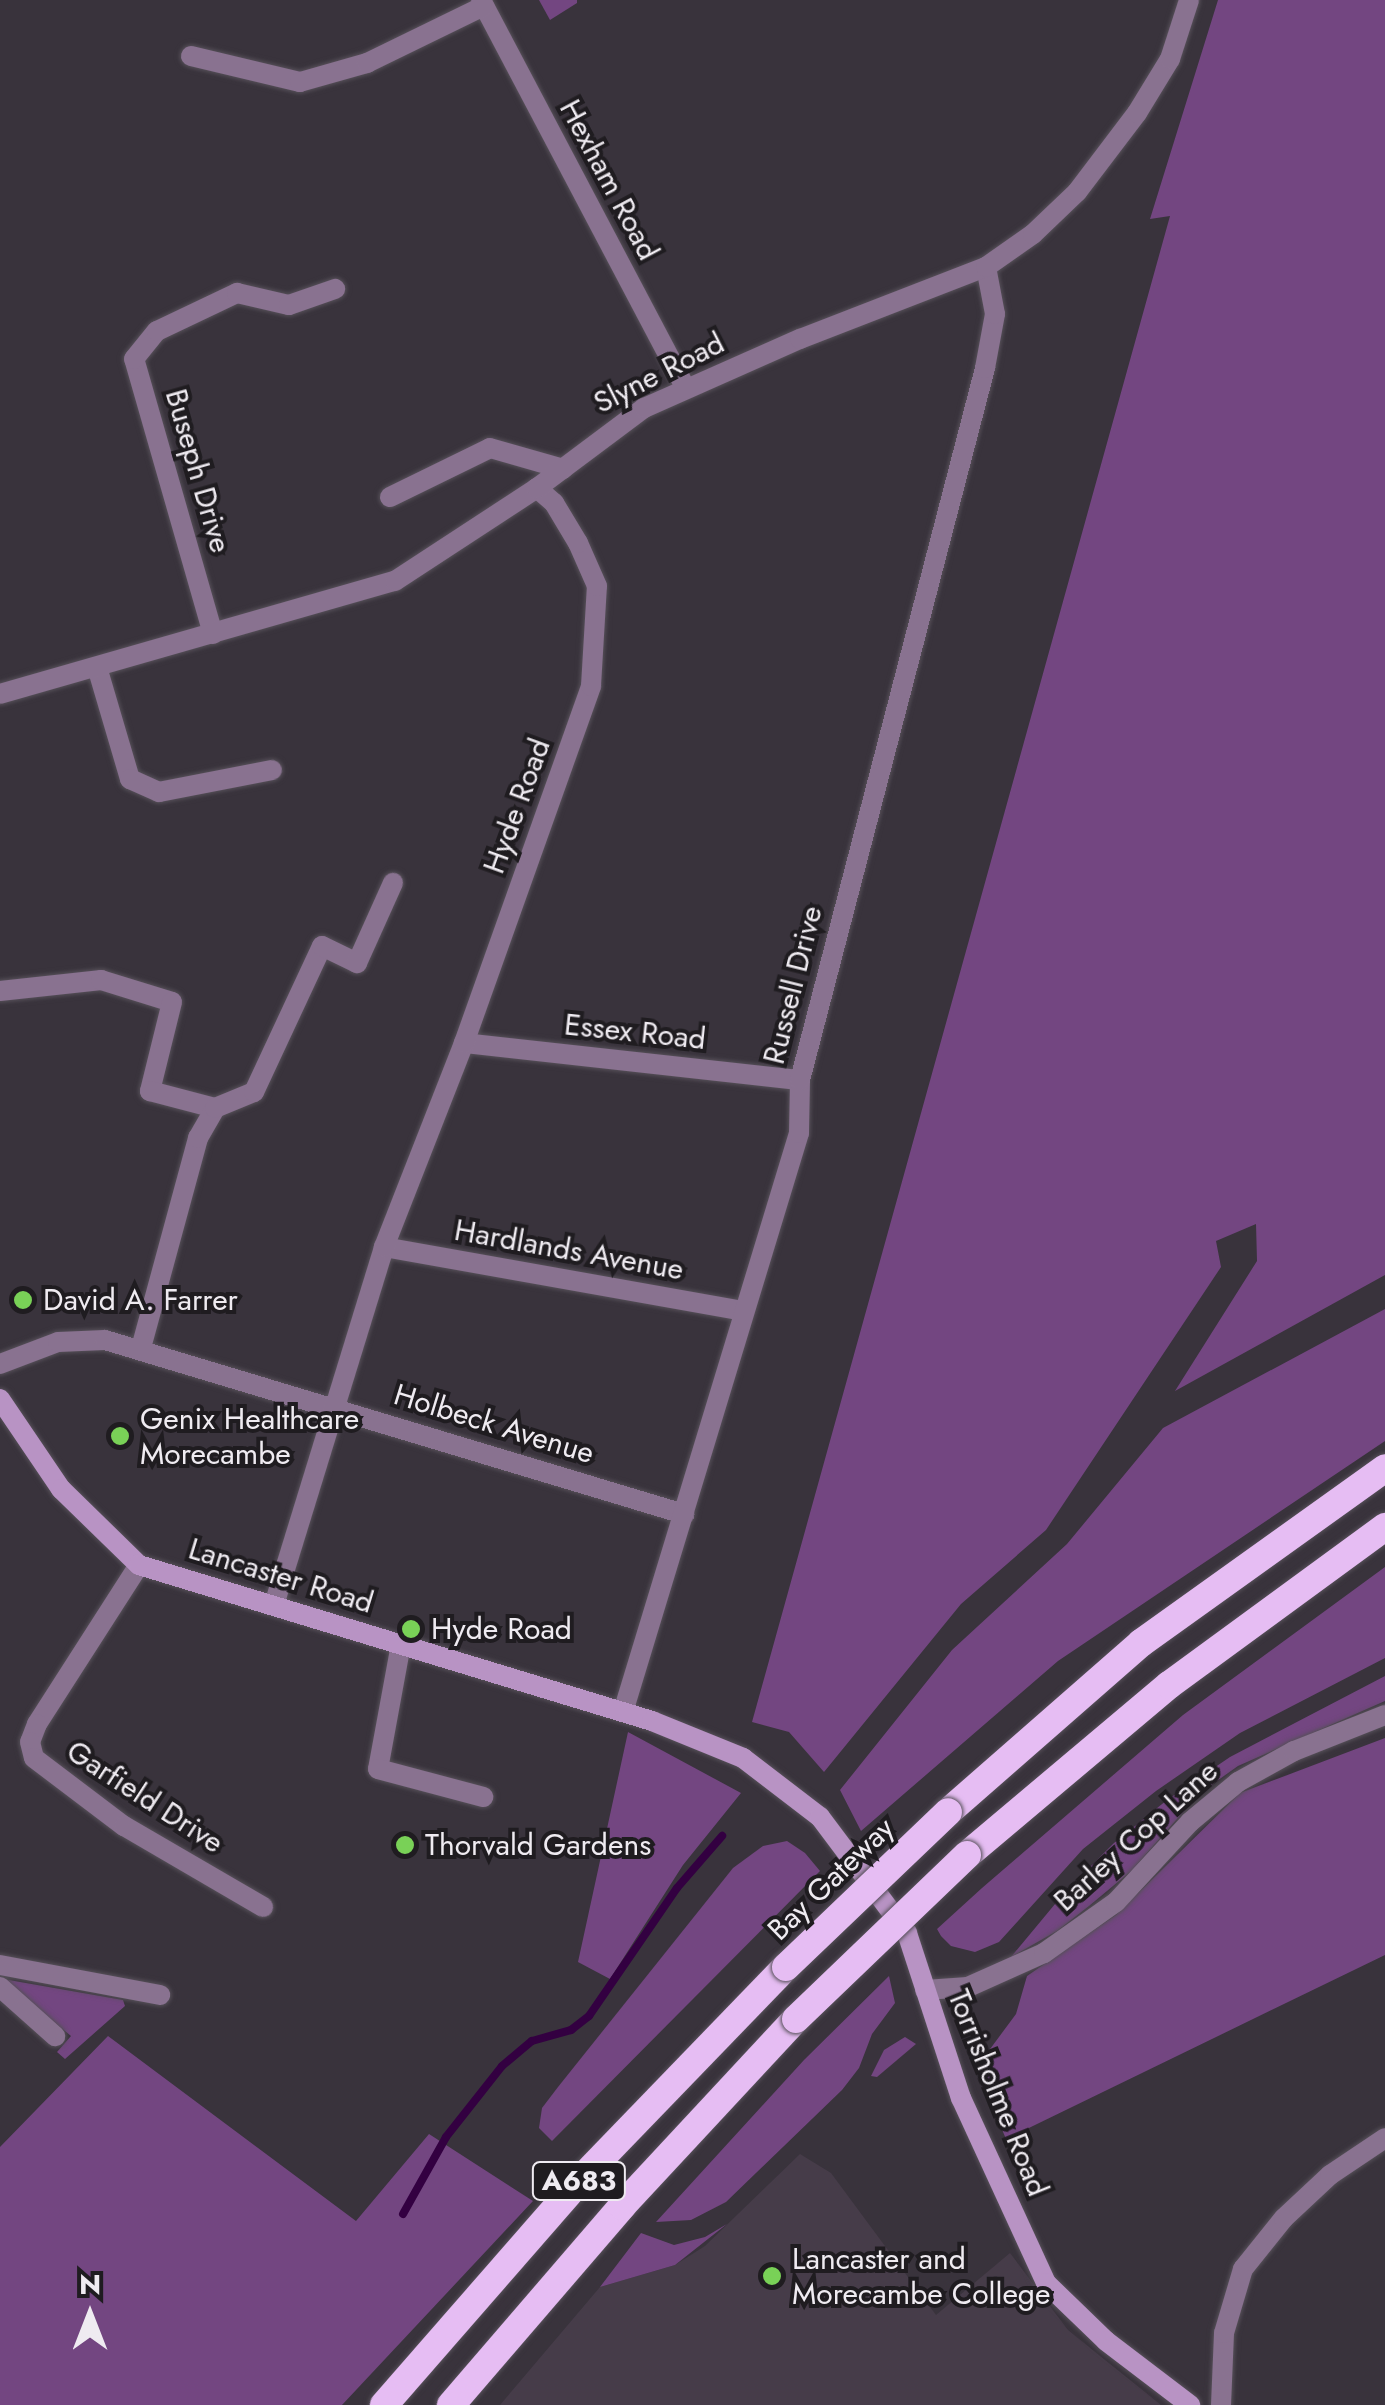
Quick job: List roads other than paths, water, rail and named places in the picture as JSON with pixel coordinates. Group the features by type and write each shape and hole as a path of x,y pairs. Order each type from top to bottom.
{"highway":[{"name":"Bay Gateway","path":"384,2405 580,2180 786,1967 948,1812 1141,1643 1385,1468"},
{"name":"A683","path":"451,2405 622,2206 796,2020 967,1854 1169,1685 1385,1527"}],"main road":[{"name":"Lancaster Road","path":"0,1399 61,1489 138,1565 622,1712 743,1758 820,1817 847,1849 907,1933 922,1980"},
{"name":"Torrisholme Road","path":"922,1980 962,2098 1046,2283 1106,2341 1190,2405"}],"street":[{"name":"Slyne Road","path":"0,694 395,580 537,488 602,436 685,387 986,266 1033,234 1089,176 1170,59 1189,0"},
{"path":"191,56 300,82 367,63 483,3"},
{"name":"Hexham Road","path":"483,3 685,387"},
{"name":"Russell Drive","path":"622,1712 799,1133 800,1080 986,368 995,314 986,266"},
{"name":"Buseph Drive","path":"214,634 134,359 158,331 236,293 289,306 335,289"},
{"path":"390,497 490,448 563,469"},
{"name":"Hyde Road","path":"274,1605 384,1247 464,1044 591,686 597,586 570,530 537,488"},
{"path":"96,667 130,779 159,792 272,770"},
{"path":"0,990 101,980 172,1002 150,1091 215,1108 254,1092 322,946 357,962 393,883"},
{"name":"Essex Road","path":"464,1044 800,1080"},
{"path":"141,1348 198,1138 215,1108"},
{"name":"Hardlands Avenue","path":"384,1247 743,1312"},
{"name":"Holbeck Avenue","path":"0,1364 34,1348 80,1339 141,1348 684,1514"},
{"name":"Garfield Drive","path":"138,1565 37,1724 30,1742 34,1758 124,1826 263,1907"},
{"path":"400,1644 378,1768 483,1798"},
{"name":"Barley Cop Lane","path":"922,1980 968,1987 1044,1953 1116,1902 1190,1822 1238,1782 1294,1751 1385,1715"},
{"path":"0,1965 160,1995"},
{"path":"0,1986 55,2036"},
{"path":"1221,2405 1224,2332 1242,2269 1284,2218 1330,2175 1385,2138"}],"waterway":[{"path":"403,2214 446,2137 502,2066 532,2041 571,2030 589,2016 677,1888 722,1836"}],"place":[{"name":"David A. Farrer","path":"23,1300"},
{"name":"Genix Healthcare Morecambe","path":"120,1436"},
{"name":"Hyde Road","path":"411,1629"},
{"name":"Thorvald Gardens","path":"405,1845"},
{"name":"Lancaster and Morecambe College","path":"772,2276"}]}
